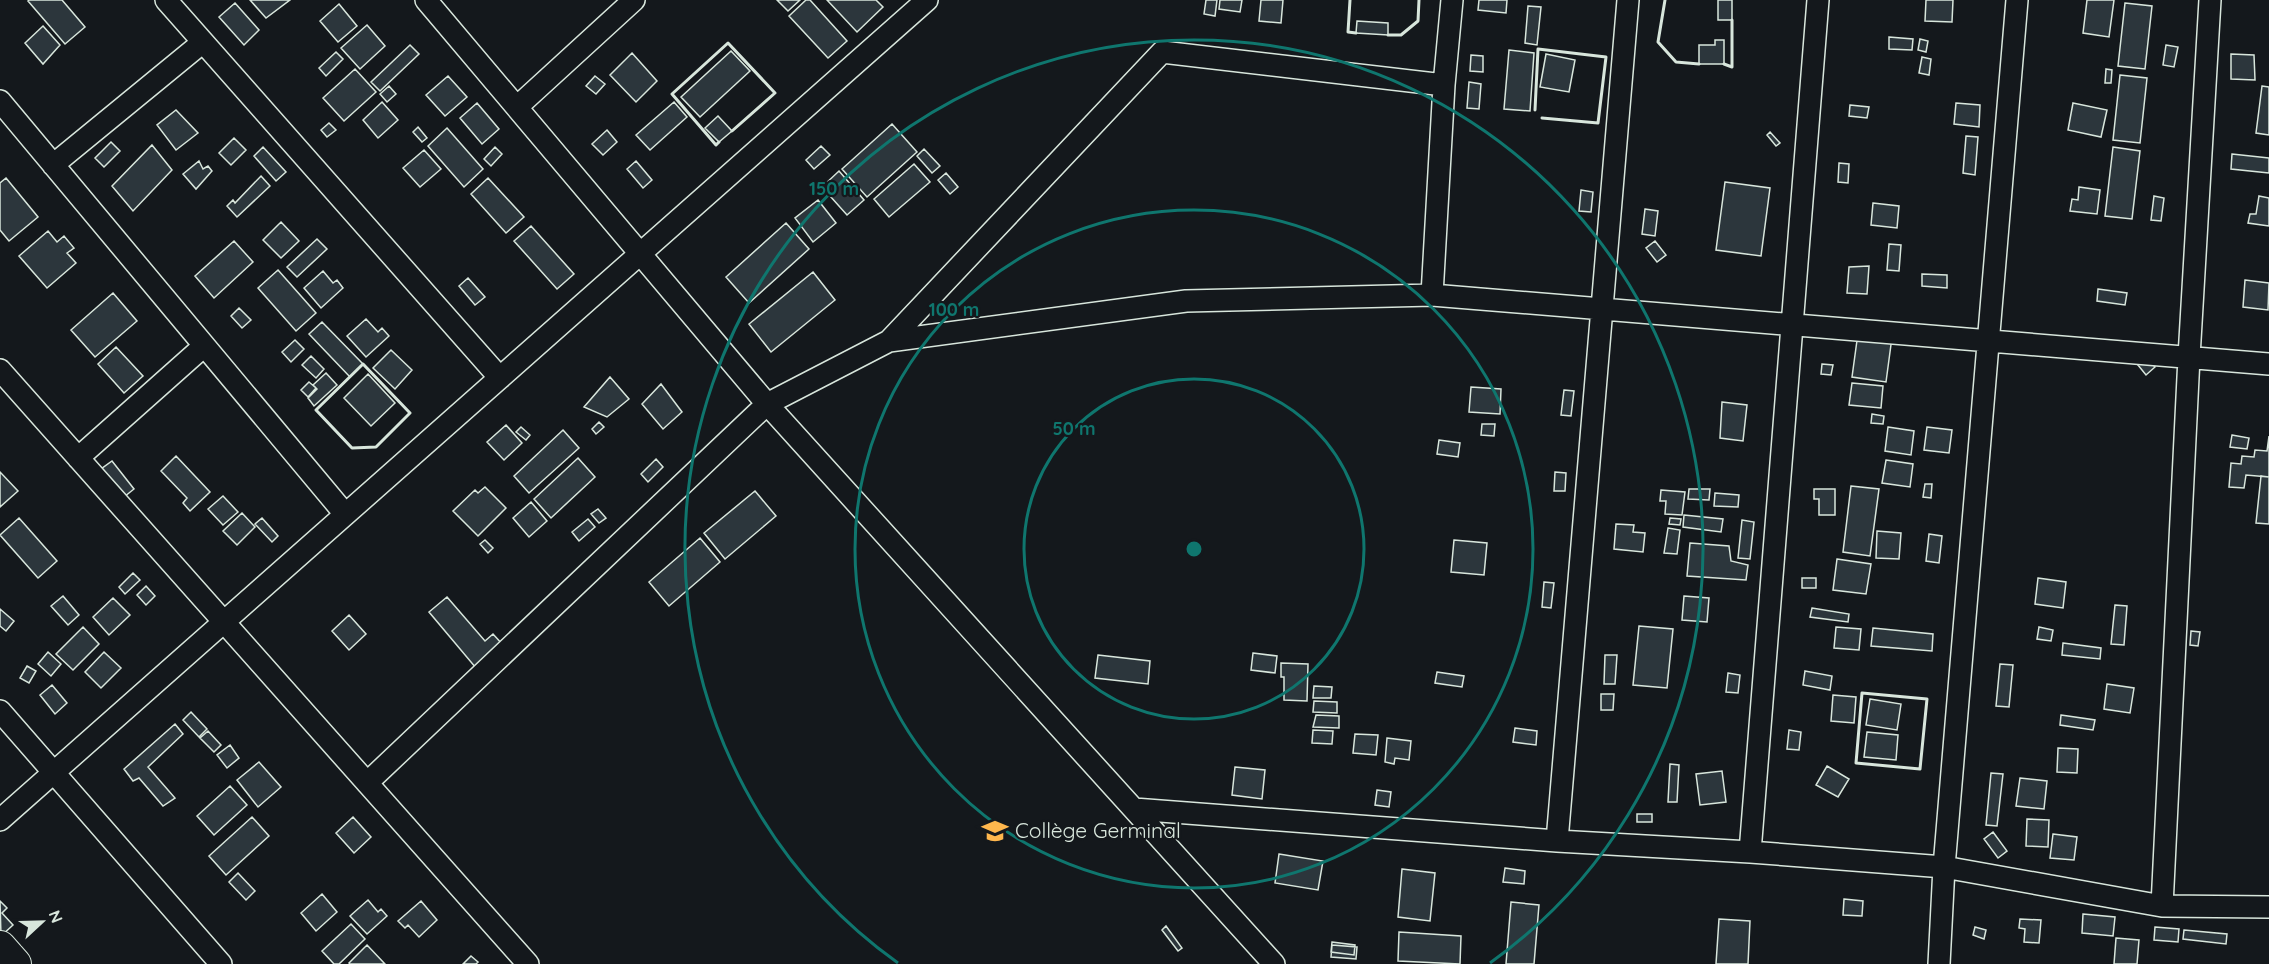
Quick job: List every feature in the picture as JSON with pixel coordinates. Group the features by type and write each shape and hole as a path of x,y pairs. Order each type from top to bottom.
{"main road":[{"path":"0,947 15,964"}],"street":[{"path":"166,0 500,378"},
{"path":"426,0 767,404 1274,964"},
{"path":"517,107 634,0"},
{"path":"0,820 927,0"},
{"path":"1432,295 1444,85 1452,0"},
{"path":"1557,842 1628,0"},
{"path":"1750,852 1818,0"},
{"path":"1939,964 1944,867 2018,0"},
{"path":"2162,906 2189,357 2210,0"},
{"path":"53,165 203,42"},
{"path":"367,783 767,404 889,341 1162,52 1444,85"},
{"path":"0,101 345,514"},
{"path":"889,341 1186,301 1432,295 2269,364"},
{"path":"78,458 204,346"},
{"path":"0,370 528,964"},
{"path":"0,711 221,964"},
{"path":"1134,809 1557,842 1750,852 1944,867 2162,906 2269,907"}],"building":[{"path":"29,0 62,0 85,27 65,44"},
{"path":"250,0 290,0 266,18"},
{"path":"777,0 800,0 788,11"},
{"path":"806,0 810,0 847,41 828,58 789,16"},
{"path":"827,0 876,0 883,7 857,32"},
{"path":"1206,0 1217,0 1215,16 1204,14"},
{"path":"1220,0 1242,0 1240,12 1219,9"},
{"path":"1261,0 1283,0 1281,23 1259,21"},
{"path":"1479,0 1507,0 1506,13 1478,10"},
{"path":"1718,0 1732,0 1732,20 1718,20"},
{"path":"1926,0 1953,0 1952,22 1925,21"},
{"path":"2087,0 2114,0 2109,37 2083,33"},
{"path":"235,3 259,30 244,45 219,17"},
{"path":"2125,3 2152,6 2145,69 2118,66"},
{"path":"339,4 357,26 338,42 320,21"},
{"path":"1528,6 1541,7 1537,45 1525,43"},
{"path":"1357,21 1388,23 1388,35 1356,33"},
{"path":"367,25 385,46 360,69 341,48"},
{"path":"43,26 60,45 43,64 25,43"},
{"path":"1889,37 1913,39 1912,50 1889,49"},
{"path":"1920,39 1928,41 1926,52 1918,50"},
{"path":"1715,40 1724,40 1724,64 1699,64 1699,45 1715,45"},
{"path":"410,45 419,54 380,91 371,82"},
{"path":"2166,45 2178,47 2174,67 2163,65"},
{"path":"1509,50 1534,53 1530,111 1504,109"},
{"path":"731,51 750,71 700,117 681,97"},
{"path":"336,52 343,59 326,76 319,68"},
{"path":"632,53 657,81 636,102 610,75"},
{"path":"1546,54 1575,60 1569,92 1540,87"},
{"path":"2231,54 2254,55 2255,80 2231,79"},
{"path":"1471,55 1483,56 1483,72 1470,71"},
{"path":"1922,57 1931,59 1929,75 1919,73"},
{"path":"355,69 376,92 344,121 323,98"},
{"path":"2106,69 2112,70 2111,83 2105,83"},
{"path":"2120,75 2147,78 2140,143 2113,140"},
{"path":"448,76 467,97 445,116 426,95"},
{"path":"595,76 605,84 596,94 586,86"},
{"path":"1469,82 1481,84 1479,109 1467,108"},
{"path":"389,86 396,94 387,102 380,94"},
{"path":"2262,86 2269,87 2269,135 2256,133"},
{"path":"382,102 398,120 378,138 363,120"},
{"path":"674,102 687,117 650,150 636,135"},
{"path":"477,103 499,129 482,144 460,118"},
{"path":"1956,103 1980,105 1979,127 1954,124"},
{"path":"2073,103 2107,110 2101,137 2068,130"},
{"path":"1850,105 1869,107 1867,118 1849,116"},
{"path":"176,110 198,133 176,150 157,125"},
{"path":"718,116 732,131 719,142 705,128"},
{"path":"329,123 336,130 327,137 321,130"},
{"path":"892,124 917,152 867,197 842,169"},
{"path":"418,127 427,138 422,142 413,132"},
{"path":"447,128 483,169 464,187 428,146"},
{"path":"607,130 617,142 603,155 592,144"},
{"path":"1770,132 1780,143 1776,146 1767,135"},
{"path":"1966,136 1978,137 1975,175 1963,173"},
{"path":"234,138 246,150 231,165 219,153"},
{"path":"111,142 120,151 104,167 95,158"},
{"path":"152,145 172,170 133,211 112,186"},
{"path":"821,146 830,155 814,169 806,160"},
{"path":"263,147 286,172 276,181 254,156"},
{"path":"495,147 502,154 491,166 484,159"},
{"path":"2113,147 2140,151 2132,219 2105,216"},
{"path":"924,149 940,166 932,173 917,156"},
{"path":"424,150 441,169 420,187 403,168"},
{"path":"2232,154 2269,158 2269,173 2231,169"},
{"path":"199,161 203,169 208,166 212,171 196,189 183,174"},
{"path":"636,161 652,180 643,188 627,169"},
{"path":"1839,163 1849,164 1848,183 1838,182"},
{"path":"914,164 930,182 889,217 874,199"},
{"path":"839,171 864,200 847,215 822,187"},
{"path":"946,173 958,187 950,194 938,180"},
{"path":"261,176 270,186 237,217 227,206 233,200 235,203"},
{"path":"6,178 38,217 9,241 0,230 0,183"},
{"path":"488,178 524,217 506,233 471,194"},
{"path":"1725,182 1770,188 1761,256 1716,250"},
{"path":"2079,187 2100,190 2097,214 2070,211 2072,199 2078,200"},
{"path":"1581,190 1593,192 1591,212 1579,211"},
{"path":"2154,196 2164,198 2161,221 2151,220"},
{"path":"2259,196 2269,198 2269,226 2248,223 2250,214 2256,214"},
{"path":"818,200 836,223 813,242 795,218"},
{"path":"1873,203 1899,206 1897,228 1871,225"},
{"path":"1645,209 1658,211 1655,236 1642,234"},
{"path":"281,222 299,241 281,258 263,240"},
{"path":"786,223 809,249 749,303 726,277"},
{"path":"531,226 574,274 557,289 514,241"},
{"path":"48,231 57,242 64,236 74,248 67,253 76,263 47,288 19,256"},
{"path":"317,239 327,249 297,277 287,267"},
{"path":"234,241 253,262 214,298 195,276"},
{"path":"1655,241 1666,255 1657,262 1646,248"},
{"path":"1889,244 1901,245 1899,271 1887,270"},
{"path":"1869,266 1867,294 1847,293 1849,267"},
{"path":"278,270 316,313 296,331 258,288"},
{"path":"323,271 333,283 337,280 343,288 321,308 304,288"},
{"path":"813,272 835,300 771,352 749,324"},
{"path":"1922,274 1947,275 1947,288 1922,286"},
{"path":"468,278 485,297 475,305 459,286"},
{"path":"2245,280 2269,283 2268,310 2243,307"},
{"path":"2098,289 2127,293 2125,305 2097,301"},
{"path":"113,293 137,321 95,357 71,330"},
{"path":"239,308 251,320 242,328 231,316"},
{"path":"366,319 378,332 382,328 389,336 366,357 347,336"},
{"path":"322,322 363,364 350,377 309,334"},
{"path":"1858,333 1892,337 1886,382 1852,377"},
{"path":"295,340 304,349 291,362 282,352"},
{"path":"116,347 143,376 124,393 98,364"},
{"path":"391,350 412,370 395,389 373,368"},
{"path":"311,356 324,369 316,378 302,365"},
{"path":"2147,357 2155,367 2146,375 2138,365"},
{"path":"1822,364 1833,365 1831,375 1821,374"},
{"path":"326,373 337,385 314,406 308,398 317,389 313,385"},
{"path":"368,374 395,403 371,426 344,398"},
{"path":"610,377 629,399 607,417 584,407"},
{"path":"309,382 316,388 308,397 301,390"},
{"path":"1852,383 1883,386 1881,408 1849,405"},
{"path":"661,384 682,412 663,429 642,404"},
{"path":"1471,387 1501,389 1500,414 1469,412"},
{"path":"1564,390 1574,391 1571,416 1561,415"},
{"path":"1722,402 1747,405 1743,441 1720,438"},
{"path":"1872,414 1884,416 1883,424 1871,423"},
{"path":"599,422 604,427 596,434 592,429"},
{"path":"1482,424 1495,424 1494,436 1481,435"},
{"path":"506,425 522,443 504,460 487,442"},
{"path":"521,427 530,435 526,440 516,432"},
{"path":"1888,427 1914,431 1911,455 1885,451"},
{"path":"1927,427 1952,430 1949,453 1924,450"},
{"path":"563,430 579,448 529,493 514,476"},
{"path":"2232,435 2249,438 2247,449 2230,447"},
{"path":"2269,436 2269,477 2246,475 2244,488 2229,487 2231,463 2241,464 2242,456 2254,457 2255,450 2267,451"},
{"path":"1439,440 1460,443 1458,457 1437,454"},
{"path":"176,456 210,492 190,511 183,503 187,498 161,471"},
{"path":"578,458 595,477 551,518 534,499"},
{"path":"656,459 663,467 648,482 641,474"},
{"path":"1886,460 1913,464 1910,487 1882,483"},
{"path":"112,461 134,489 124,497 101,469"},
{"path":"0,472 18,491 0,507"},
{"path":"1555,472 1566,473 1565,491 1554,491"},
{"path":"2261,476 2269,477 2269,524 2256,523"},
{"path":"1925,484 1932,484 1931,498 1923,497"},
{"path":"1851,486 1879,489 1870,556 1843,552"},
{"path":"485,487 506,508 478,536 453,511 475,490 478,493"},
{"path":"1689,489 1710,489 1709,500 1688,499"},
{"path":"1814,489 1835,489 1835,515 1819,515 1819,499 1814,499"},
{"path":"1661,490 1685,492 1682,515 1665,514 1666,501 1660,501"},
{"path":"755,491 776,516 725,559 704,533"},
{"path":"1715,493 1739,495 1738,507 1714,506"},
{"path":"223,496 238,512 223,525 208,509"},
{"path":"531,502 547,521 529,537 513,518"},
{"path":"598,509 606,518 599,523 591,514"},
{"path":"242,513 255,527 237,545 223,531"},
{"path":"1684,515 1723,519 1721,532 1683,527"},
{"path":"19,518 57,561 38,578 0,535"},
{"path":"262,518 278,536 272,542 255,524"},
{"path":"1670,518 1681,519 1680,525 1669,524"},
{"path":"588,519 595,527 579,541 572,532"},
{"path":"1742,520 1754,522 1750,559 1738,558"},
{"path":"1616,524 1634,525 1633,532 1645,533 1643,552 1614,549"},
{"path":"1668,528 1680,530 1677,554 1664,553"},
{"path":"1877,531 1901,533 1899,559 1876,558"},
{"path":"1929,534 1942,536 1939,563 1926,561"},
{"path":"700,538 720,562 669,606 649,582"},
{"path":"485,540 493,548 488,553 480,544"},
{"path":"1454,540 1487,543 1484,575 1451,572"},
{"path":"1690,543 1729,546 1731,561 1748,565 1746,580 1687,576"},
{"path":"1837,559 1871,564 1866,594 1833,590"},
{"path":"133,573 140,580 125,594 119,587"},
{"path":"1802,578 1816,578 1816,588 1802,588"},
{"path":"2038,578 2066,582 2063,608 2035,604"},
{"path":"1544,582 1554,583 1551,608 1542,607"},
{"path":"146,586 155,596 146,605 137,595"},
{"path":"63,596 79,615 68,625 51,606"},
{"path":"1684,596 1709,598 1707,622 1682,620"},
{"path":"447,597 485,641 493,634 503,645 476,668 429,612"},
{"path":"113,598 130,615 109,635 93,617"},
{"path":"2115,605 2127,606 2124,645 2111,644"},
{"path":"1812,608 1849,614 1848,622 1810,617"},
{"path":"0,609 14,621 6,631 0,626"},
{"path":"349,615 366,634 349,650 332,631"},
{"path":"1639,626 1673,629 1667,688 1633,685"},
{"path":"83,627 99,644 73,670 56,654"},
{"path":"1836,627 1861,629 1859,650 1834,648"},
{"path":"2039,627 2053,630 2051,641 2037,639"},
{"path":"1873,628 1933,634 1932,651 1871,646"},
{"path":"2191,631 2200,632 2198,646 2190,645"},
{"path":"2063,643 2101,648 2100,659 2062,655"},
{"path":"48,652 61,664 51,676 38,664"},
{"path":"104,652 121,668 101,688 85,672"},
{"path":"1253,653 1277,656 1275,673 1251,670"},
{"path":"1098,655 1150,661 1148,684 1095,678"},
{"path":"1605,655 1617,655 1615,684 1604,684"},
{"path":"1281,663 1308,664 1307,701 1284,700 1284,677 1281,677"},
{"path":"2000,664 2013,665 2009,707 1996,706"},
{"path":"27,666 36,671 29,683 20,678"},
{"path":"1805,671 1832,676 1830,690 1803,685"},
{"path":"1437,672 1464,676 1462,687 1435,683"},
{"path":"1728,673 1740,675 1738,693 1726,692"},
{"path":"2107,684 2134,688 2130,713 2104,709"},
{"path":"52,685 67,703 55,714 40,695"},
{"path":"1314,686 1332,687 1331,698 1313,698"},
{"path":"1601,694 1614,694 1613,710 1601,710"},
{"path":"1833,695 1856,697 1854,723 1831,721"},
{"path":"1870,699 1901,704 1897,730 1866,725"},
{"path":"1314,701 1337,702 1337,713 1313,712"},
{"path":"191,712 207,729 199,737 183,720"},
{"path":"1316,715 1339,716 1339,728 1313,727"},
{"path":"2061,715 2095,720 2093,730 2060,725"},
{"path":"175,724 183,734 148,767 175,798 163,806 139,778 133,781 124,769"},
{"path":"1515,728 1537,731 1536,745 1513,742"},
{"path":"1313,730 1333,731 1332,744 1312,743"},
{"path":"1789,730 1801,732 1799,750 1787,749"},
{"path":"208,731 221,745 214,752 200,738"},
{"path":"1867,732 1898,735 1896,760 1864,757"},
{"path":"1355,734 1378,735 1376,755 1353,753"},
{"path":"1387,738 1411,741 1409,760 1395,758 1394,764 1385,762"},
{"path":"230,745 239,758 227,768 217,755"},
{"path":"2058,748 2078,749 2077,773 2057,772"},
{"path":"259,762 281,787 258,807 237,780"},
{"path":"1670,764 1679,765 1677,802 1668,802"},
{"path":"1827,766 1849,779 1838,797 1816,785"},
{"path":"1235,767 1265,770 1262,799 1232,795"},
{"path":"1722,771 1726,802 1700,805 1696,774"},
{"path":"1991,773 2003,774 1997,826 1986,825"},
{"path":"2020,778 2047,781 2044,809 2016,806"},
{"path":"230,786 247,805 214,835 197,816"},
{"path":"1377,790 1391,792 1389,807 1375,805"},
{"path":"1637,814 1652,814 1652,822 1637,822"},
{"path":"252,817 269,836 226,875 209,856"},
{"path":"353,817 371,837 354,853 336,833"},
{"path":"2027,819 2049,820 2048,847 2026,846"},
{"path":"1993,832 2007,851 1998,858 1984,839"},
{"path":"2053,834 2077,837 2074,860 2050,858"},
{"path":"1279,854 1323,861 1318,890 1275,883"},
{"path":"1505,868 1525,871 1524,884 1503,882"},
{"path":"1402,869 1435,873 1430,921 1398,917"},
{"path":"238,873 255,891 246,900 229,882"},
{"path":"322,894 337,912 316,931 301,913"},
{"path":"1844,899 1863,901 1862,916 1843,915"},
{"path":"368,900 378,912 381,909 387,916 367,934 350,916"},
{"path":"0,901 7,908 2,913 13,925 1,936"},
{"path":"421,901 437,920 419,937 408,925 405,928 398,921"},
{"path":"1511,902 1539,905 1534,964 1506,964"},
{"path":"2083,914 2115,917 2113,936 2082,933"},
{"path":"1719,919 1750,921 1748,964 1716,964"},
{"path":"2020,919 2041,920 2039,943 2024,942 2025,929 2019,928"},
{"path":"351,924 365,939 339,964 334,964 322,951"},
{"path":"1166,926 1182,948 1178,951 1162,930"},
{"path":"1975,927 1986,930 1984,939 1973,935"},
{"path":"2155,927 2179,929 2178,942 2154,940"},
{"path":"2184,930 2227,934 2226,944 2183,939"},
{"path":"1399,932 1461,936 1460,964 1398,961"},
{"path":"2116,938 2139,940 2137,964 2114,964"},
{"path":"1332,942 1355,945 1354,955 1331,952"},
{"path":"367,945 385,964 349,963"},
{"path":"1332,945 1357,947 1356,959 1331,957"},
{"path":"471,956 478,962 463,964"}],"wall":[{"path":"1350,0 1348,32 1356,33"},
{"path":"1388,35 1401,35 1418,21 1419,0"},
{"path":"1665,0 1658,42 1676,62 1699,64"},
{"path":"1724,64 1732,67 1732,20"},
{"path":"719,142 716,145 672,94 728,43 775,93 732,131"},
{"path":"1535,110 1538,49 1606,57 1598,123 1542,118"},
{"path":"363,364 410,413 376,447 352,448 316,410 363,364"},
{"path":"1862,693 1927,699 1920,769 1856,763 1862,693"}],"place":[{"name":"Collège Germinal","path":"995,831"}]}
